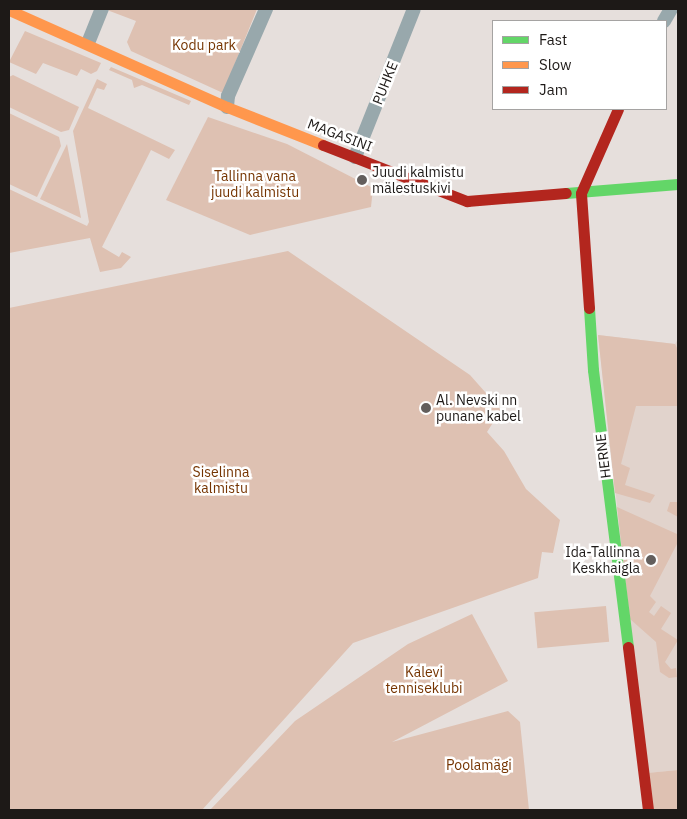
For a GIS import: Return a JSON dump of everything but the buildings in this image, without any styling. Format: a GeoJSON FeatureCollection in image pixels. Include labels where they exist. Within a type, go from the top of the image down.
{"type":"FeatureCollection","features":[{"type":"Feature","properties":{"kind":"street"},"geometry":{"type":"LineString","coordinates":[[88,43],[102,9]]}},
{"type":"Feature","properties":{"kind":"street"},"geometry":{"type":"LineString","coordinates":[[227,107],[228,96],[266,9]]}},
{"type":"Feature","properties":{"kind":"street","name":"PUHKE"},"geometry":{"type":"LineString","coordinates":[[355,157],[414,9]]}},
{"type":"Feature","properties":{"kind":"street"},"geometry":{"type":"LineString","coordinates":[[665,20],[671,9]]}},
{"type":"Feature","properties":{"kind":"street","name":"MAGASINI"},"geometry":{"type":"LineString","coordinates":[[9,10],[88,43],[227,107],[467,201],[678,184]]}},
{"type":"Feature","properties":{"kind":"street","name":"HERNE"},"geometry":{"type":"LineString","coordinates":[[618,110],[581,192],[593,370],[648,810]]}},
{"type":"Feature","properties":{"kind":"shaded area","name":"Ida-Tallinna Keskhaigla"},"geometry":{"type":"Polygon","coordinates":[[[598,335],[675,344],[678,339],[678,770],[647,773],[598,335]]]}},
{"type":"Feature","properties":{"kind":"green space","name":"Kodu park"},"geometry":{"type":"Polygon","coordinates":[[[257,9],[223,93],[131,51],[127,42],[136,21],[107,10],[257,9]]]}},
{"type":"Feature","properties":{"kind":"green space"},"geometry":{"type":"Polygon","coordinates":[[[25,31],[101,63],[97,71],[91,74],[81,69],[77,76],[43,63],[36,74],[9,62],[25,31]]]}},
{"type":"Feature","properties":{"kind":"green space"},"geometry":{"type":"Polygon","coordinates":[[[111,67],[191,101],[189,105],[142,85],[134,88],[132,80],[109,70],[111,67]]]}},
{"type":"Feature","properties":{"kind":"green space"},"geometry":{"type":"Polygon","coordinates":[[[13,75],[79,107],[69,130],[61,132],[9,107],[9,77],[13,75]]]}},
{"type":"Feature","properties":{"kind":"green space"},"geometry":{"type":"Polygon","coordinates":[[[97,79],[107,84],[104,90],[97,88],[88,108],[175,150],[169,159],[151,150],[102,247],[119,257],[122,252],[131,257],[121,268],[100,272],[90,238],[9,253],[9,189],[87,226],[89,222],[73,131],[97,79]]]}},
{"type":"Feature","properties":{"kind":"green space"},"geometry":{"type":"Polygon","coordinates":[[[9,113],[59,137],[61,146],[37,197],[9,184],[9,113]]]}},
{"type":"Feature","properties":{"kind":"green space","name":"Tallinna vana juudi kalmistu"},"geometry":{"type":"Polygon","coordinates":[[[208,117],[287,144],[373,188],[371,207],[250,235],[166,200],[208,117]]]}},
{"type":"Feature","properties":{"kind":"green space"},"geometry":{"type":"Polygon","coordinates":[[[67,144],[81,218],[40,199],[67,144]]]}},
{"type":"Feature","properties":{"kind":"green space","name":"Siselinna kalmistu"},"geometry":{"type":"Polygon","coordinates":[[[288,251],[470,375],[501,410],[487,432],[504,451],[526,489],[560,520],[553,553],[542,552],[538,578],[353,643],[202,810],[9,810],[9,308],[288,251]]]}},
{"type":"Feature","properties":{"kind":"green space"},"geometry":{"type":"Polygon","coordinates":[[[598,335],[675,344],[677,348],[678,406],[636,406],[621,464],[630,468],[625,485],[655,495],[650,503],[615,493],[598,335]]]}},
{"type":"Feature","properties":{"kind":"green space"},"geometry":{"type":"Polygon","coordinates":[[[670,502],[678,502],[678,517],[667,511],[670,502]]]}},
{"type":"Feature","properties":{"kind":"green space"},"geometry":{"type":"Polygon","coordinates":[[[617,507],[677,534],[677,544],[650,596],[656,602],[649,612],[654,616],[661,606],[671,613],[661,629],[678,640],[665,662],[671,669],[676,668],[677,677],[669,678],[660,672],[656,642],[630,619],[617,507]]]}},
{"type":"Feature","properties":{"kind":"green space"},"geometry":{"type":"Polygon","coordinates":[[[606,606],[609,642],[537,648],[534,612],[606,606]]]}},
{"type":"Feature","properties":{"kind":"green space"},"geometry":{"type":"Polygon","coordinates":[[[472,614],[508,681],[392,742],[508,711],[520,722],[529,810],[210,810],[295,721],[408,644],[472,614]]]}},
{"type":"Feature","properties":{"kind":"green space"},"geometry":{"type":"Polygon","coordinates":[[[678,770],[678,810],[652,810],[647,773],[678,770]]]}},
{"type":"Feature","properties":{"kind":"traffic: fast"},"geometry":{"type":"LineString","coordinates":[[566,193],[678,184]]}},
{"type":"Feature","properties":{"kind":"traffic: fast"},"geometry":{"type":"LineString","coordinates":[[589,308],[593,370],[628,647]]}},
{"type":"Feature","properties":{"kind":"traffic: slow"},"geometry":{"type":"LineString","coordinates":[[9,10],[227,107],[323,145]]}},
{"type":"Feature","properties":{"kind":"traffic: jam"},"geometry":{"type":"LineString","coordinates":[[589,308],[581,193],[618,110]]}},
{"type":"Feature","properties":{"kind":"traffic: jam"},"geometry":{"type":"LineString","coordinates":[[323,145],[467,201],[566,193]]}},
{"type":"Feature","properties":{"kind":"traffic: jam"},"geometry":{"type":"LineString","coordinates":[[628,647],[648,810]]}},
{"type":"Feature","properties":{"kind":"place","name":"Juudi kalmistu mälestuskivi"},"geometry":{"type":"Point","coordinates":[362,180]}},
{"type":"Feature","properties":{"kind":"place","name":"Al. Nevski nn punane kabel"},"geometry":{"type":"Point","coordinates":[426,408]}},
{"type":"Feature","properties":{"kind":"place","name":"Ida-Tallinna Keskhaigla"},"geometry":{"type":"Point","coordinates":[651,560]}},
{"type":"Feature","properties":{"kind":"park label","name":"Kalevi tenniseklubi"},"geometry":{"type":"Point","coordinates":[424,680]}},
{"type":"Feature","properties":{"kind":"park label","name":"Poolamägi"},"geometry":{"type":"Point","coordinates":[479,765]}}]}
